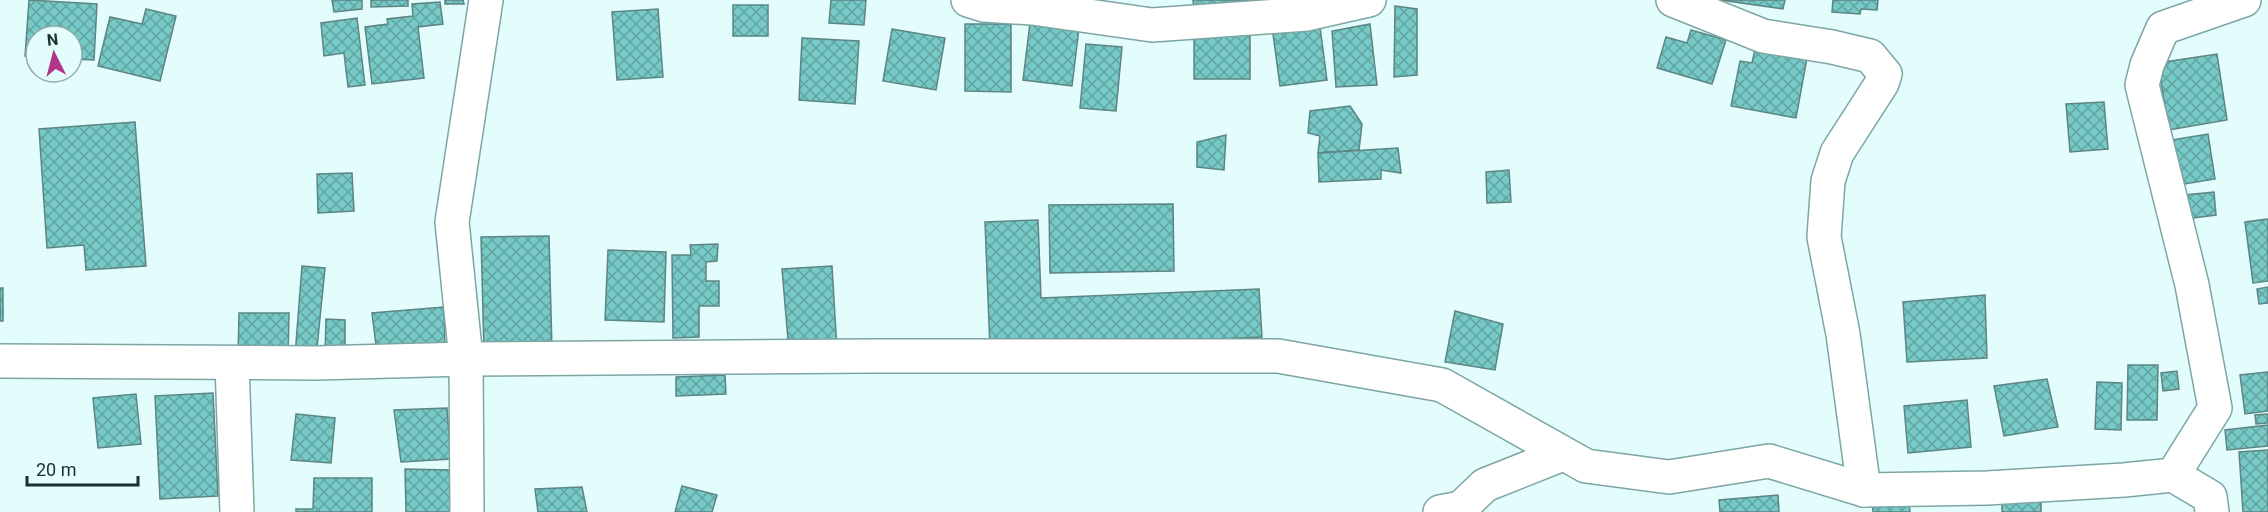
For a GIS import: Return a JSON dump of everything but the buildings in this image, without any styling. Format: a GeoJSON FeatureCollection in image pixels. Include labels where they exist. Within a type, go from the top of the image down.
{"type":"FeatureCollection","features":[{"type":"Feature","properties":{"kind":"street"},"geometry":{"type":"LineString","coordinates":[[467,512],[466,359],[452,222],[486,0]]}},
{"type":"Feature","properties":{"kind":"street"},"geometry":{"type":"LineString","coordinates":[[968,0],[984,5],[1032,8],[1152,25],[1307,14],[1369,0]]}},
{"type":"Feature","properties":{"kind":"street"},"geometry":{"type":"LineString","coordinates":[[1673,0],[1763,36],[1832,47],[1870,56],[1886,74],[1837,153],[1828,181],[1824,237],[1844,334],[1864,490]]}},
{"type":"Feature","properties":{"kind":"street"},"geometry":{"type":"LineString","coordinates":[[2173,475],[2215,408],[2192,285],[2142,85],[2147,65],[2163,28],[2244,0]]}},
{"type":"Feature","properties":{"kind":"street"},"geometry":{"type":"LineString","coordinates":[[0,361],[316,363],[466,359],[870,356],[1278,356],[1442,385],[1586,466],[1669,477],[1768,461],[1864,490],[1987,488],[2173,475],[2210,497],[2212,512]]}},
{"type":"Feature","properties":{"kind":"street"},"geometry":{"type":"LineString","coordinates":[[232,363],[237,512]]}},
{"type":"Feature","properties":{"kind":"street"},"geometry":{"type":"LineString","coordinates":[[1440,512],[1461,508],[1485,485],[1563,454]]}}]}
